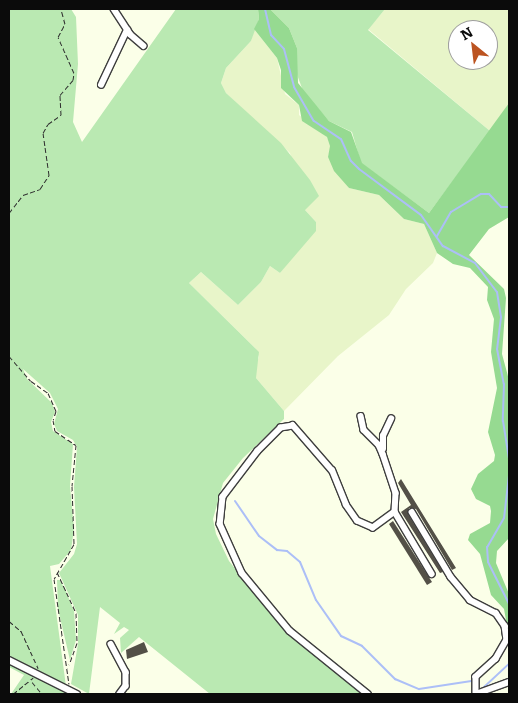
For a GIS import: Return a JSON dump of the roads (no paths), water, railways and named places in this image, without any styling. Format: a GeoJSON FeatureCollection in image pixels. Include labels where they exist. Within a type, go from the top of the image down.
{"type":"FeatureCollection","features":[{"type":"Feature","properties":{"kind":"street"},"geometry":{"type":"LineString","coordinates":[[114,9],[127,30],[144,46]]}},
{"type":"Feature","properties":{"kind":"street"},"geometry":{"type":"LineString","coordinates":[[101,85],[127,30]]}},
{"type":"Feature","properties":{"kind":"street"},"geometry":{"type":"LineString","coordinates":[[362,416],[364,430],[379,445],[383,454],[396,493],[395,512],[432,574]]}},
{"type":"Feature","properties":{"kind":"street"},"geometry":{"type":"LineString","coordinates":[[383,454],[383,436],[390,419]]}},
{"type":"Feature","properties":{"kind":"street"},"geometry":{"type":"LineString","coordinates":[[368,694],[290,630],[242,573],[220,524],[223,497],[258,451],[281,428],[293,426],[332,471],[346,505],[357,521],[373,528],[395,512]]}},
{"type":"Feature","properties":{"kind":"street"},"geometry":{"type":"LineString","coordinates":[[412,512],[451,577],[470,600],[496,613],[505,626],[507,640],[496,660],[476,678],[476,694],[509,682]]}},
{"type":"Feature","properties":{"kind":"street"},"geometry":{"type":"LineString","coordinates":[[111,644],[126,672],[126,686],[120,694]]}},
{"type":"Feature","properties":{"kind":"street"},"geometry":{"type":"LineString","coordinates":[[9,660],[77,694]]}},
{"type":"Feature","properties":{"kind":"waterway"},"geometry":{"type":"LineString","coordinates":[[265,9],[271,35],[284,49],[294,87],[314,121],[341,139],[351,161],[359,169],[421,215],[443,246],[475,263],[497,292],[501,317],[497,349],[504,384],[503,421],[509,458]]}},
{"type":"Feature","properties":{"kind":"waterway"},"geometry":{"type":"LineString","coordinates":[[437,236],[451,212],[481,194],[489,194],[501,207],[509,207]]}},
{"type":"Feature","properties":{"kind":"waterway"},"geometry":{"type":"LineString","coordinates":[[509,475],[504,518],[487,547],[488,562],[509,604]]}},
{"type":"Feature","properties":{"kind":"waterway"},"geometry":{"type":"LineString","coordinates":[[235,501],[259,536],[277,550],[287,551],[300,562],[316,600],[341,636],[362,646],[395,679],[419,689],[471,681]]}},
{"type":"Feature","properties":{"kind":"waterway"},"geometry":{"type":"LineString","coordinates":[[483,688],[509,664]]}}]}
